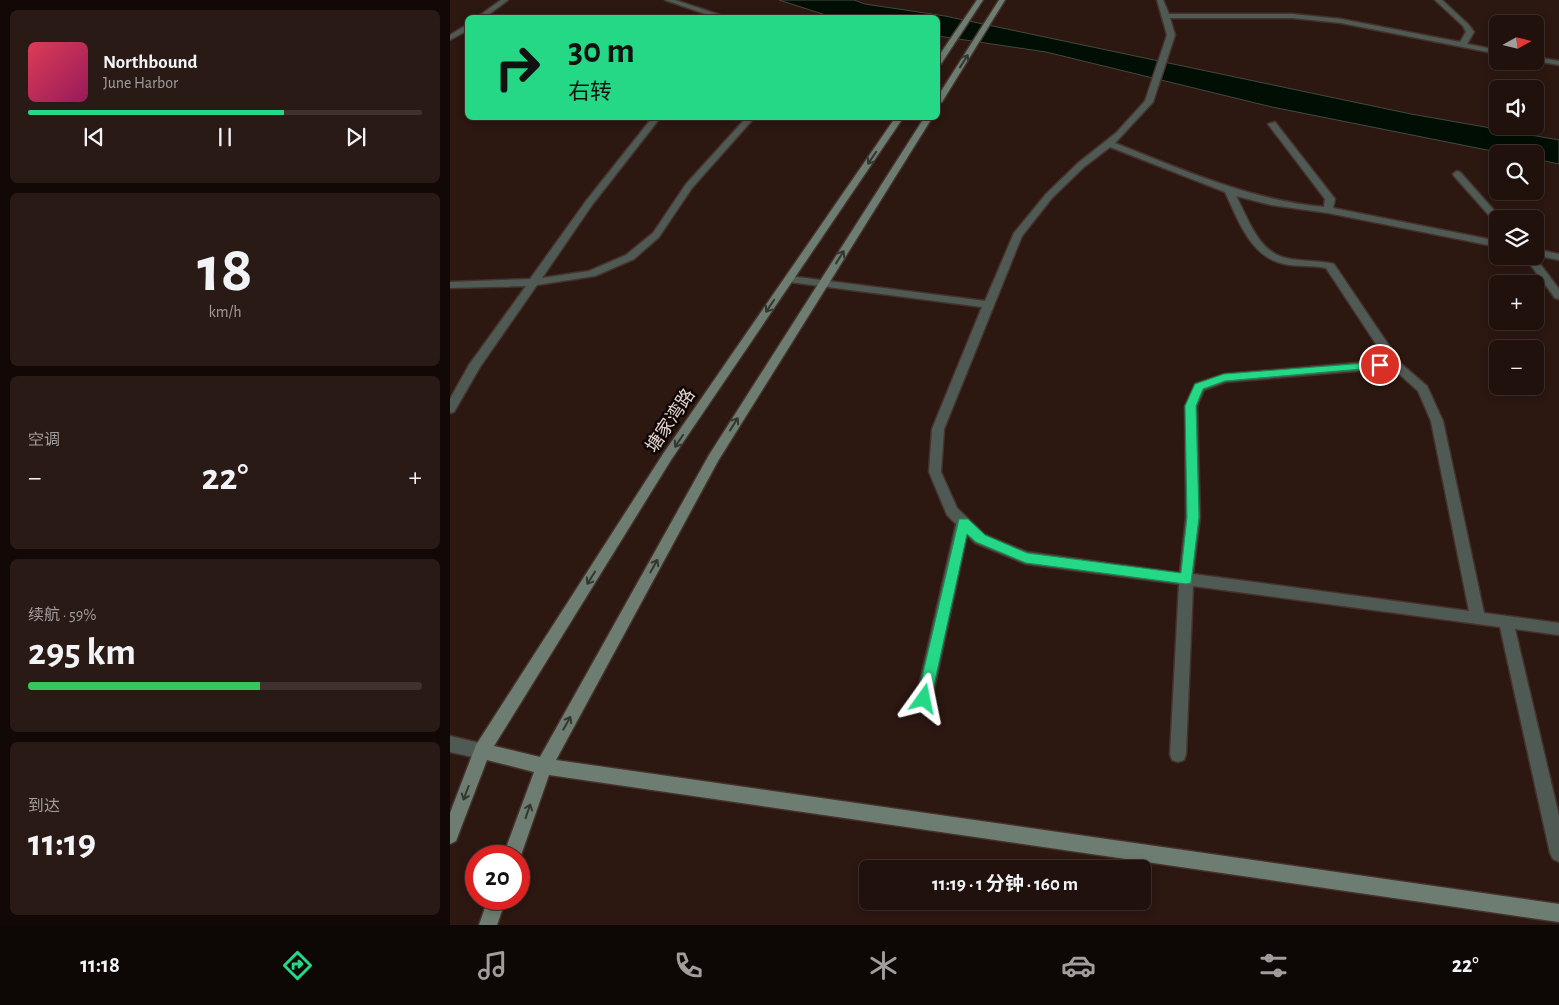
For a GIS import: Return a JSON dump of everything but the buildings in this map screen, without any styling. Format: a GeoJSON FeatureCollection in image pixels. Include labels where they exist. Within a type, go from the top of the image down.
{"type":"FeatureCollection","features":[{"type":"Feature","properties":{"kind":"main road"},"geometry":{"type":"LineString","coordinates":[[940,56],[980,0]]}},
{"type":"Feature","properties":{"kind":"main road"},"geometry":{"type":"LineString","coordinates":[[940,99],[1002,0]]}},
{"type":"Feature","properties":{"kind":"main road","name":"塘家湾路"},"geometry":{"type":"LineString","coordinates":[[450,835],[482,751],[667,457],[898,120]]}},
{"type":"Feature","properties":{"kind":"main road"},"geometry":{"type":"LineString","coordinates":[[516,845],[544,766],[713,458],[927,120]]}},
{"type":"Feature","properties":{"kind":"main road"},"geometry":{"type":"LineString","coordinates":[[482,751],[544,766],[1559,913]]}},
{"type":"Feature","properties":{"kind":"main road"},"geometry":{"type":"LineString","coordinates":[[488,925],[493,910]]}},
{"type":"Feature","properties":{"kind":"street"},"geometry":{"type":"LineString","coordinates":[[483,15],[505,0]]}},
{"type":"Feature","properties":{"kind":"street"},"geometry":{"type":"LineString","coordinates":[[668,0],[716,15]]}},
{"type":"Feature","properties":{"kind":"street"},"geometry":{"type":"LineString","coordinates":[[1160,0],[1171,35],[1148,102],[1108,143],[1049,196],[1017,234],[938,429],[935,472],[952,511],[980,538],[1026,558],[1559,629]]}},
{"type":"Feature","properties":{"kind":"street"},"geometry":{"type":"LineString","coordinates":[[1438,0],[1470,32],[1462,45]]}},
{"type":"Feature","properties":{"kind":"street"},"geometry":{"type":"LineString","coordinates":[[1166,16],[1292,16],[1341,21],[1489,50]]}},
{"type":"Feature","properties":{"kind":"street"},"geometry":{"type":"LineString","coordinates":[[450,38],[465,28]]}},
{"type":"Feature","properties":{"kind":"street"},"geometry":{"type":"LineString","coordinates":[[1544,60],[1559,63]]}},
{"type":"Feature","properties":{"kind":"street"},"geometry":{"type":"LineString","coordinates":[[450,409],[475,365],[589,203],[654,120]]}},
{"type":"Feature","properties":{"kind":"street"},"geometry":{"type":"LineString","coordinates":[[450,285],[535,282],[591,274],[630,257],[656,235],[689,186],[748,120]]}},
{"type":"Feature","properties":{"kind":"street"},"geometry":{"type":"LineString","coordinates":[[1272,124],[1330,199],[1328,210]]}},
{"type":"Feature","properties":{"kind":"street"},"geometry":{"type":"LineString","coordinates":[[1108,143],[1230,191],[1300,209],[1328,210],[1489,242]]}},
{"type":"Feature","properties":{"kind":"street"},"geometry":{"type":"LineString","coordinates":[[1457,174],[1489,210]]}},
{"type":"Feature","properties":{"kind":"street"},"geometry":{"type":"LineString","coordinates":[[1230,191],[1260,248],[1274,259],[1286,262],[1316,262],[1330,266],[1386,350],[1387,357],[1422,389],[1437,421],[1478,618]]}},
{"type":"Feature","properties":{"kind":"street"},"geometry":{"type":"LineString","coordinates":[[1544,254],[1559,257]]}},
{"type":"Feature","properties":{"kind":"street"},"geometry":{"type":"LineString","coordinates":[[1536,265],[1559,296]]}},
{"type":"Feature","properties":{"kind":"street"},"geometry":{"type":"LineString","coordinates":[[789,279],[989,305]]}},
{"type":"Feature","properties":{"kind":"street"},"geometry":{"type":"LineString","coordinates":[[1178,754],[1186,579],[1193,517],[1191,406],[1199,387],[1224,378],[1380,365],[1387,357]]}},
{"type":"Feature","properties":{"kind":"street"},"geometry":{"type":"LineString","coordinates":[[924,699],[963,523]]}},
{"type":"Feature","properties":{"kind":"street"},"geometry":{"type":"LineString","coordinates":[[1506,622],[1559,853]]}},
{"type":"Feature","properties":{"kind":"street"},"geometry":{"type":"LineString","coordinates":[[450,744],[482,751]]}},
{"type":"Feature","properties":{"kind":"shaded area"},"geometry":{"type":"Polygon","coordinates":[[[779,0],[854,0],[865,4],[938,15],[826,15],[779,0]]]}},
{"type":"Feature","properties":{"kind":"shaded area"},"geometry":{"type":"Polygon","coordinates":[[[940,15],[1411,114],[1489,128],[1489,135],[1531,135],[1559,140],[1559,164],[1544,161],[1544,145],[1489,145],[1489,150],[1272,107],[1046,52],[940,36],[940,15]]]}},
{"type":"Feature","properties":{"kind":"route"},"geometry":{"type":"LineString","coordinates":[[924,699],[963,523],[980,538],[1026,558],[1186,579],[1193,517],[1191,406],[1199,387],[1224,378],[1380,365]]}}]}
